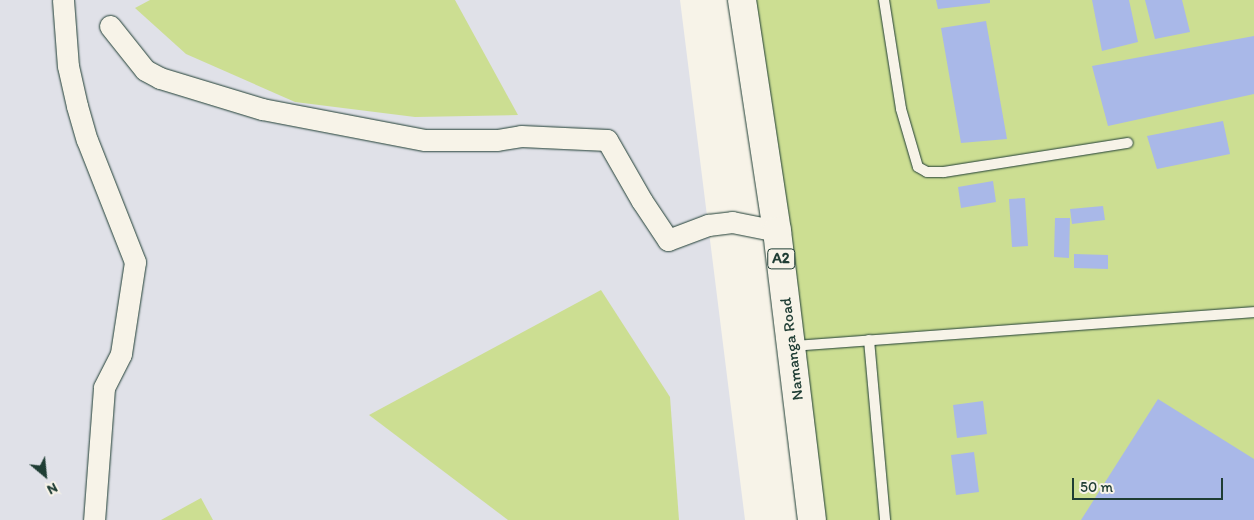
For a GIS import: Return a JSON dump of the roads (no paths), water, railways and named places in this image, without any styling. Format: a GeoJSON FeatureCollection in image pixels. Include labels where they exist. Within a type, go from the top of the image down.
{"type":"FeatureCollection","features":[{"type":"Feature","properties":{"kind":"highway","name":"Namanga Road"},"geometry":{"type":"LineString","coordinates":[[742,0],[777,231],[812,520]]}},
{"type":"Feature","properties":{"kind":"street"},"geometry":{"type":"LineString","coordinates":[[63,0],[68,66],[86,140],[135,262],[121,354],[104,388],[94,520]]}},
{"type":"Feature","properties":{"kind":"street"},"geometry":{"type":"LineString","coordinates":[[110,26],[145,70],[160,78],[262,109],[311,120],[347,123],[425,140],[497,140],[521,136],[607,140],[668,240],[708,225],[732,222],[777,231]]}},
{"type":"Feature","properties":{"kind":"lane"},"geometry":{"type":"LineString","coordinates":[[884,0],[909,144],[918,167],[927,172],[1128,142]]}},
{"type":"Feature","properties":{"kind":"lane"},"geometry":{"type":"LineString","coordinates":[[792,346],[1254,312]]}},
{"type":"Feature","properties":{"kind":"lane"},"geometry":{"type":"LineString","coordinates":[[869,340],[885,520]]}}]}
